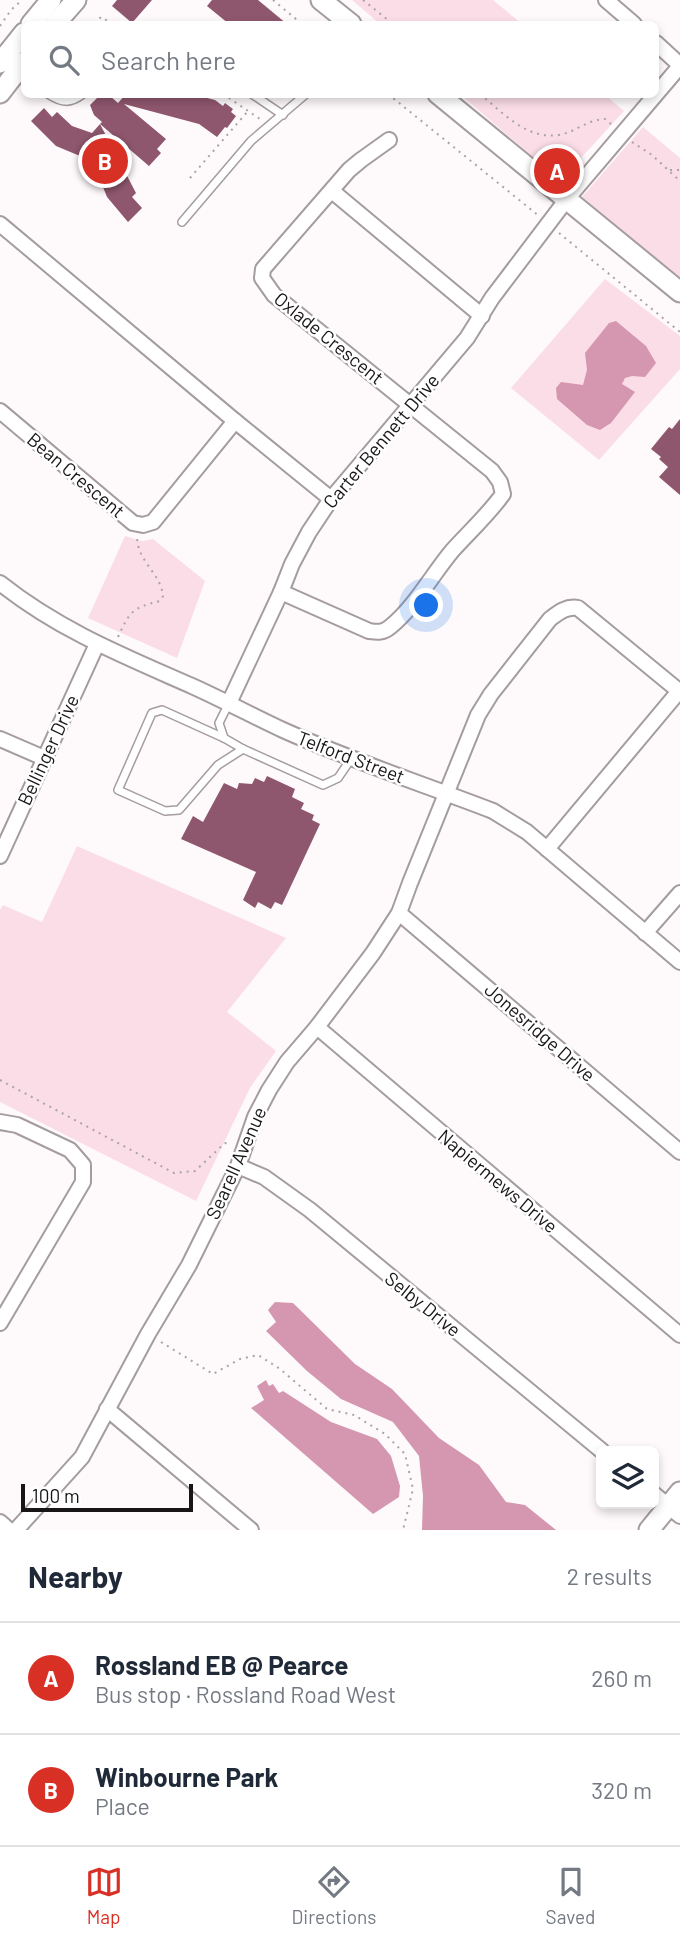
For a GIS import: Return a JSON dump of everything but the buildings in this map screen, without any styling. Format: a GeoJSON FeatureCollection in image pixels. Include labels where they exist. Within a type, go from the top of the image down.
{"type":"FeatureCollection","features":[{"type":"Feature","properties":{"kind":"main road"},"geometry":{"type":"LineString","coordinates":[[34,21],[51,0]]}},
{"type":"Feature","properties":{"kind":"main road"},"geometry":{"type":"LineString","coordinates":[[58,21],[76,0]]}},
{"type":"Feature","properties":{"kind":"main road"},"geometry":{"type":"LineString","coordinates":[[321,0],[347,21]]}},
{"type":"Feature","properties":{"kind":"main road"},"geometry":{"type":"LineString","coordinates":[[0,93],[17,68],[21,48]]}},
{"type":"Feature","properties":{"kind":"main road"},"geometry":{"type":"LineString","coordinates":[[443,98],[680,292]]}},
{"type":"Feature","properties":{"kind":"main road"},"geometry":{"type":"LineString","coordinates":[[649,1530],[671,1502]]}},
{"type":"Feature","properties":{"kind":"street"},"geometry":{"type":"LineString","coordinates":[[606,0],[630,21]]}},
{"type":"Feature","properties":{"kind":"street"},"geometry":{"type":"LineString","coordinates":[[659,46],[680,66]]}},
{"type":"Feature","properties":{"kind":"street","name":"Carter Bennett Drive"},"geometry":{"type":"LineString","coordinates":[[659,91],[680,66]]}},
{"type":"Feature","properties":{"kind":"street","name":"Carter Bennett Drive"},"geometry":{"type":"LineString","coordinates":[[229,703],[298,553],[331,499],[467,338],[492,298],[567,199],[654,98]]}},
{"type":"Feature","properties":{"kind":"street"},"geometry":{"type":"LineString","coordinates":[[389,141],[361,160],[332,191],[482,316]]}},
{"type":"Feature","properties":{"kind":"street","name":"Oxlade Crescent"},"geometry":{"type":"LineString","coordinates":[[332,191],[263,269],[262,278],[274,295],[410,404]]}},
{"type":"Feature","properties":{"kind":"street"},"geometry":{"type":"LineString","coordinates":[[0,224],[331,499]]}},
{"type":"Feature","properties":{"kind":"street"},"geometry":{"type":"LineString","coordinates":[[281,592],[369,631],[381,632],[388,629],[403,614],[453,551],[499,500],[503,494],[500,482],[492,471],[410,404]]}},
{"type":"Feature","properties":{"kind":"street","name":"Bean Crescent"},"geometry":{"type":"LineString","coordinates":[[0,411],[133,523],[143,525],[152,522],[235,421]]}},
{"type":"Feature","properties":{"kind":"street","name":"Telford Street"},"geometry":{"type":"LineString","coordinates":[[0,583],[45,616],[283,730],[493,811],[527,832],[680,962]]}},
{"type":"Feature","properties":{"kind":"street","name":"Searell Avenue"},"geometry":{"type":"LineString","coordinates":[[16,1530],[82,1457],[148,1334],[189,1265],[238,1166],[255,1117],[269,1090],[287,1062],[317,1027],[400,913],[478,715],[491,694],[550,619],[561,611],[578,608],[680,690]]}},
{"type":"Feature","properties":{"kind":"street","name":"Bellinger Drive"},"geometry":{"type":"LineString","coordinates":[[0,856],[97,643]]}},
{"type":"Feature","properties":{"kind":"street"},"geometry":{"type":"LineString","coordinates":[[547,849],[680,690]]}},
{"type":"Feature","properties":{"kind":"street"},"geometry":{"type":"LineString","coordinates":[[0,739],[44,758]]}},
{"type":"Feature","properties":{"kind":"street"},"geometry":{"type":"LineString","coordinates":[[645,933],[680,893]]}},
{"type":"Feature","properties":{"kind":"street","name":"Jonesridge Drive"},"geometry":{"type":"LineString","coordinates":[[400,913],[680,1152]]}},
{"type":"Feature","properties":{"kind":"street","name":"Napiermews Drive"},"geometry":{"type":"LineString","coordinates":[[317,1027],[680,1335]]}},
{"type":"Feature","properties":{"kind":"street"},"geometry":{"type":"LineString","coordinates":[[0,1122],[17,1125],[69,1150],[83,1165],[83,1182],[0,1323]]}},
{"type":"Feature","properties":{"kind":"street","name":"Selby Drive"},"geometry":{"type":"LineString","coordinates":[[238,1166],[264,1177],[301,1204],[596,1446]]}},
{"type":"Feature","properties":{"kind":"street"},"geometry":{"type":"LineString","coordinates":[[107,1409],[251,1530]]}},
{"type":"Feature","properties":{"kind":"street"},"geometry":{"type":"LineString","coordinates":[[0,1522],[9,1530]]}},
{"type":"Feature","properties":{"kind":"lane"},"geometry":{"type":"LineString","coordinates":[[54,98],[61,102],[71,102],[77,98]]}},
{"type":"Feature","properties":{"kind":"lane"},"geometry":{"type":"LineString","coordinates":[[258,98],[284,115]]}},
{"type":"Feature","properties":{"kind":"lane"},"geometry":{"type":"LineString","coordinates":[[182,222],[251,141],[302,98]]}},
{"type":"Feature","properties":{"kind":"lane"},"geometry":{"type":"LineString","coordinates":[[224,738],[219,723],[229,703]]}},
{"type":"Feature","properties":{"kind":"lane"},"geometry":{"type":"LineString","coordinates":[[243,749],[218,765],[179,810],[164,811],[118,790],[152,713],[162,710],[323,785],[338,778],[351,758]]}},
{"type":"Feature","properties":{"kind":"path"},"geometry":{"type":"LineString","coordinates":[[0,26],[22,0]]}},
{"type":"Feature","properties":{"kind":"path"},"geometry":{"type":"LineString","coordinates":[[273,0],[298,21]]}},
{"type":"Feature","properties":{"kind":"path"},"geometry":{"type":"LineString","coordinates":[[363,0],[389,21]]}},
{"type":"Feature","properties":{"kind":"path"},"geometry":{"type":"LineString","coordinates":[[229,98],[270,126]]}},
{"type":"Feature","properties":{"kind":"path"},"geometry":{"type":"LineString","coordinates":[[393,98],[538,216]]}},
{"type":"Feature","properties":{"kind":"path"},"geometry":{"type":"LineString","coordinates":[[485,98],[535,135],[561,135],[594,120],[606,120],[680,181]]}},
{"type":"Feature","properties":{"kind":"path"},"geometry":{"type":"LineString","coordinates":[[190,178],[248,111]]}},
{"type":"Feature","properties":{"kind":"path"},"geometry":{"type":"LineString","coordinates":[[669,170],[680,170]]}},
{"type":"Feature","properties":{"kind":"path"},"geometry":{"type":"LineString","coordinates":[[562,235],[680,332]]}},
{"type":"Feature","properties":{"kind":"path"},"geometry":{"type":"LineString","coordinates":[[118,637],[132,611],[160,601],[163,596],[162,589],[137,547],[138,524]]}},
{"type":"Feature","properties":{"kind":"path"},"geometry":{"type":"LineString","coordinates":[[0,1080],[174,1173],[195,1171],[225,1143],[230,1145]]}},
{"type":"Feature","properties":{"kind":"path"},"geometry":{"type":"LineString","coordinates":[[148,1334],[213,1374],[240,1359],[258,1355],[327,1409],[354,1415],[385,1434],[405,1454],[413,1489],[403,1530]]}},
{"type":"Feature","properties":{"kind":"shaded area"},"geometry":{"type":"Polygon","coordinates":[[[352,0],[493,0],[518,21],[376,21],[352,0]]]}},
{"type":"Feature","properties":{"kind":"shaded area"},"geometry":{"type":"Polygon","coordinates":[[[464,98],[609,98],[624,111],[560,181],[464,98]]]}},
{"type":"Feature","properties":{"kind":"shaded area"},"geometry":{"type":"Polygon","coordinates":[[[643,127],[680,158],[680,279],[582,197],[643,127]]]}},
{"type":"Feature","properties":{"kind":"shaded area"},"geometry":{"type":"Polygon","coordinates":[[[605,279],[680,336],[680,369],[599,460],[511,388],[605,279]]]}},
{"type":"Feature","properties":{"kind":"shaded area"},"geometry":{"type":"Polygon","coordinates":[[[616,321],[646,346],[656,363],[645,377],[625,378],[622,384],[635,392],[611,423],[600,430],[587,425],[557,399],[556,388],[561,382],[583,385],[587,370],[585,353],[609,323],[616,321]]]}},
{"type":"Feature","properties":{"kind":"shaded area"},"geometry":{"type":"Polygon","coordinates":[[[125,536],[142,541],[153,539],[205,581],[177,658],[88,618],[125,536]]]}},
{"type":"Feature","properties":{"kind":"shaded area"},"geometry":{"type":"Polygon","coordinates":[[[77,846],[286,938],[227,1012],[276,1051],[250,1088],[196,1201],[0,1102],[0,910],[3,905],[42,922],[77,846]]]}},
{"type":"Feature","properties":{"kind":"shaded area"},"geometry":{"type":"Polygon","coordinates":[[[275,1302],[293,1303],[355,1364],[392,1389],[439,1438],[479,1465],[506,1502],[525,1505],[556,1530],[422,1530],[423,1496],[419,1456],[393,1422],[341,1399],[266,1331],[276,1322],[268,1310],[275,1302]]]}},
{"type":"Feature","properties":{"kind":"shaded area"},"geometry":{"type":"Polygon","coordinates":[[[266,1380],[269,1386],[273,1384],[279,1393],[283,1391],[331,1422],[377,1439],[391,1456],[400,1486],[399,1497],[373,1514],[251,1408],[264,1400],[257,1386],[266,1380]]]}},
{"type":"Feature","properties":{"kind":"place","name":"Winbourne Park"},"geometry":{"type":"Point","coordinates":[105,161]}},
{"type":"Feature","properties":{"kind":"place","name":"Rossland EB @ Pearce"},"geometry":{"type":"Point","coordinates":[557,171]}}]}
